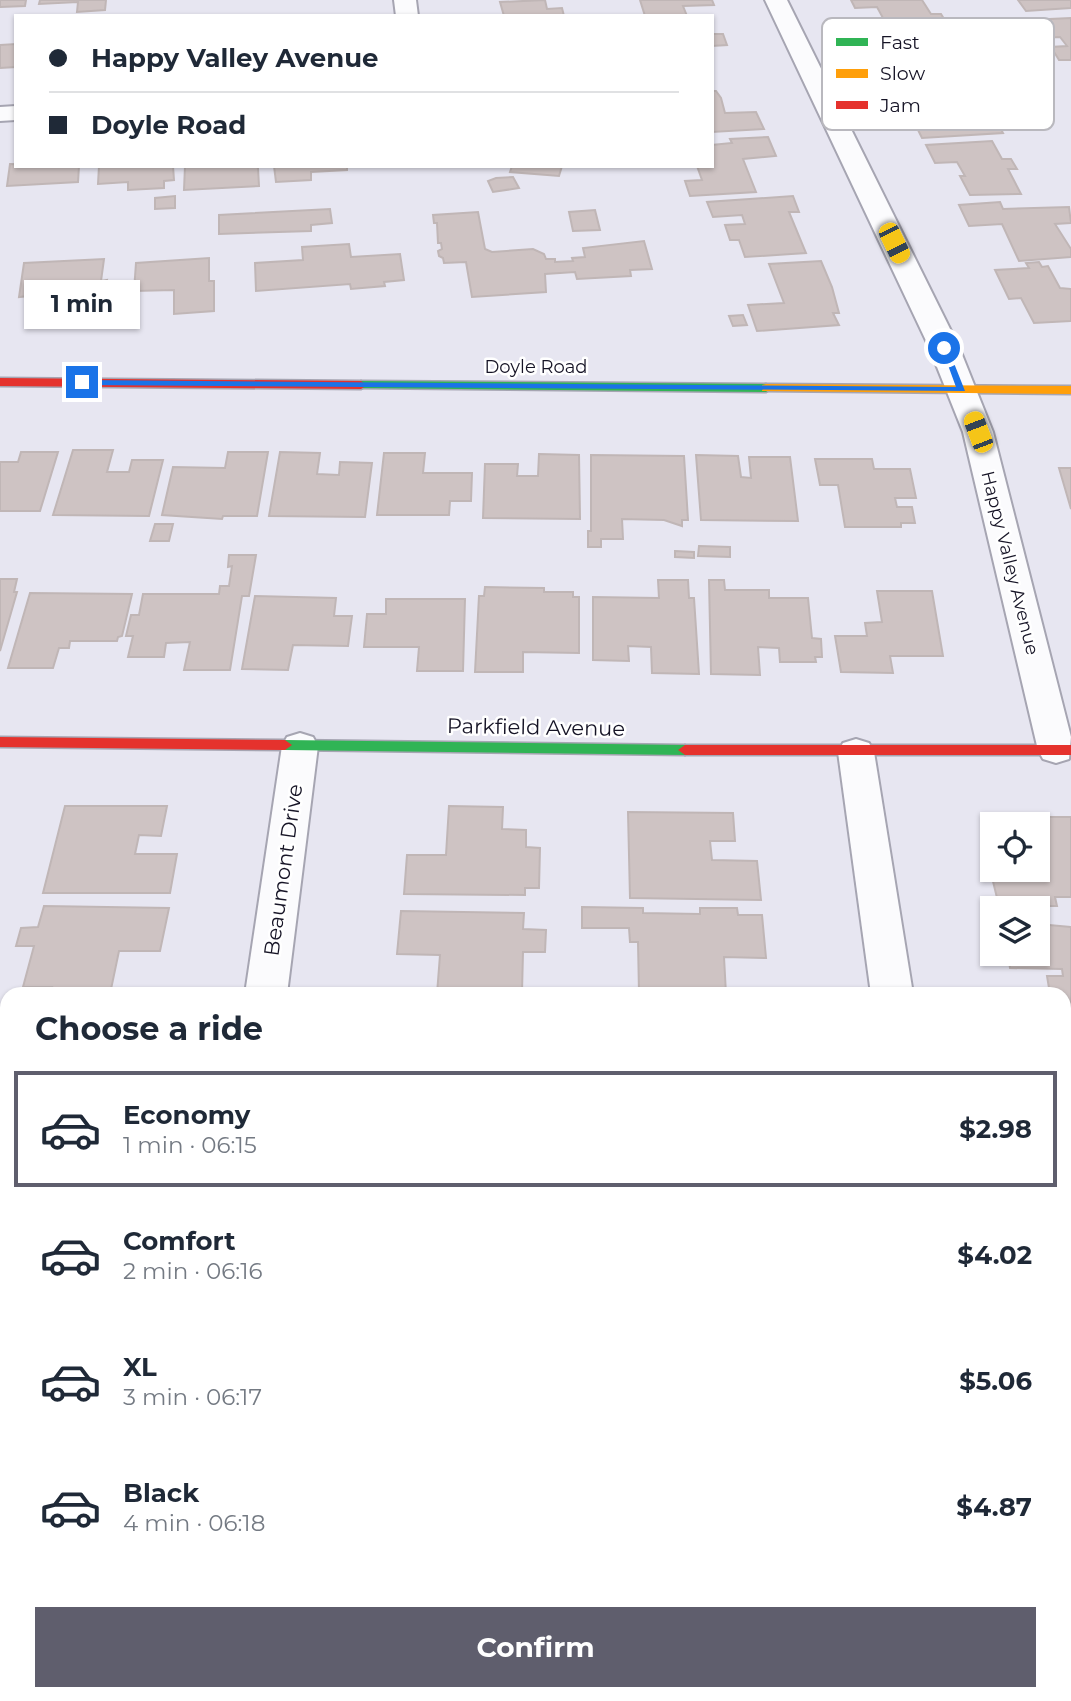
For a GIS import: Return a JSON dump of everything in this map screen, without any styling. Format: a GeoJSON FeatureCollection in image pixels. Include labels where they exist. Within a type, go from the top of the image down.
{"type":"FeatureCollection","features":[{"type":"Feature","properties":{"kind":"main road","name":"Doyle Road"},"geometry":{"type":"LineString","coordinates":[[0,382],[1071,390]]}},
{"type":"Feature","properties":{"kind":"main road","name":"Parkfield Avenue"},"geometry":{"type":"LineString","coordinates":[[0,742],[856,752],[1063,750]]}},
{"type":"Feature","properties":{"kind":"street","name":"Happy Valley Avenue"},"geometry":{"type":"LineString","coordinates":[[776,0],[822,95]]}},
{"type":"Feature","properties":{"kind":"street","name":"Happy Valley Avenue"},"geometry":{"type":"LineString","coordinates":[[839,130],[944,348],[978,432],[1063,750]]}},
{"type":"Feature","properties":{"kind":"street","name":"Beaumont Drive"},"geometry":{"type":"LineString","coordinates":[[267,987],[300,746]]}},
{"type":"Feature","properties":{"kind":"street"},"geometry":{"type":"LineString","coordinates":[[856,752],[891,987]]}},
{"type":"Feature","properties":{"kind":"building"},"geometry":{"type":"Polygon","coordinates":[[[0,0],[26,0],[25,6],[0,7],[0,0]]]}},
{"type":"Feature","properties":{"kind":"building"},"geometry":{"type":"Polygon","coordinates":[[[40,0],[106,0],[105,10],[77,12],[78,2],[39,4],[40,0]]]}},
{"type":"Feature","properties":{"kind":"building"},"geometry":{"type":"Polygon","coordinates":[[[545,0],[547,9],[562,8],[564,14],[503,14],[500,2],[545,0]]]}},
{"type":"Feature","properties":{"kind":"building"},"geometry":{"type":"Polygon","coordinates":[[[640,0],[712,0],[714,5],[683,6],[686,14],[644,14],[640,0]]]}},
{"type":"Feature","properties":{"kind":"building"},"geometry":{"type":"Polygon","coordinates":[[[851,0],[922,0],[931,14],[941,14],[943,18],[883,18],[877,7],[855,8],[851,0]]]}},
{"type":"Feature","properties":{"kind":"building"},"geometry":{"type":"Polygon","coordinates":[[[1018,0],[1071,0],[1071,8],[1026,11],[1018,0]]]}},
{"type":"Feature","properties":{"kind":"building"},"geometry":{"type":"Polygon","coordinates":[[[1071,18],[1071,60],[1059,60],[1054,52],[1054,47],[1067,46],[1060,37],[1054,37],[1054,19],[1071,18]]]}},
{"type":"Feature","properties":{"kind":"building"},"geometry":{"type":"Polygon","coordinates":[[[714,34],[723,34],[727,45],[714,46],[714,34]]]}},
{"type":"Feature","properties":{"kind":"building"},"geometry":{"type":"Polygon","coordinates":[[[14,44],[14,67],[0,68],[0,45],[14,44]]]}},
{"type":"Feature","properties":{"kind":"building"},"geometry":{"type":"Polygon","coordinates":[[[714,91],[721,98],[725,113],[756,112],[764,129],[714,132],[714,91]]]}},
{"type":"Feature","properties":{"kind":"building"},"geometry":{"type":"Polygon","coordinates":[[[918,130],[1001,130],[1003,133],[922,138],[918,130]]]}},
{"type":"Feature","properties":{"kind":"building"},"geometry":{"type":"Polygon","coordinates":[[[768,137],[776,156],[743,159],[756,192],[690,196],[685,181],[702,180],[698,168],[714,168],[714,145],[732,143],[730,139],[768,137]]]}},
{"type":"Feature","properties":{"kind":"building"},"geometry":{"type":"Polygon","coordinates":[[[992,141],[1002,159],[1011,159],[1017,169],[1008,169],[1021,194],[970,195],[960,176],[965,176],[957,162],[935,163],[926,145],[992,141]]]}},
{"type":"Feature","properties":{"kind":"building"},"geometry":{"type":"Polygon","coordinates":[[[10,164],[14,164],[14,168],[79,168],[78,182],[7,186],[10,164]]]}},
{"type":"Feature","properties":{"kind":"building"},"geometry":{"type":"Polygon","coordinates":[[[99,168],[173,168],[174,180],[164,181],[164,188],[128,190],[128,182],[98,184],[99,168]]]}},
{"type":"Feature","properties":{"kind":"building"},"geometry":{"type":"Polygon","coordinates":[[[185,168],[258,168],[259,186],[184,190],[185,168]]]}},
{"type":"Feature","properties":{"kind":"building"},"geometry":{"type":"Polygon","coordinates":[[[274,168],[347,168],[311,172],[311,180],[276,182],[274,168]]]}},
{"type":"Feature","properties":{"kind":"building"},"geometry":{"type":"Polygon","coordinates":[[[511,168],[561,168],[559,176],[510,172],[511,168]]]}},
{"type":"Feature","properties":{"kind":"building"},"geometry":{"type":"Polygon","coordinates":[[[513,177],[519,188],[493,192],[488,181],[496,178],[513,177]]]}},
{"type":"Feature","properties":{"kind":"building"},"geometry":{"type":"Polygon","coordinates":[[[175,196],[175,208],[155,209],[155,198],[175,196]]]}},
{"type":"Feature","properties":{"kind":"building"},"geometry":{"type":"Polygon","coordinates":[[[793,196],[799,212],[789,212],[806,253],[745,257],[739,240],[730,240],[725,225],[745,224],[742,215],[713,217],[707,202],[793,196]]]}},
{"type":"Feature","properties":{"kind":"building"},"geometry":{"type":"Polygon","coordinates":[[[1000,202],[1003,209],[1069,207],[1071,223],[1055,224],[1071,249],[1071,257],[1019,261],[1002,224],[969,226],[959,205],[1000,202]]]}},
{"type":"Feature","properties":{"kind":"building"},"geometry":{"type":"Polygon","coordinates":[[[330,209],[332,223],[311,225],[311,231],[219,234],[219,215],[330,209]]]}},
{"type":"Feature","properties":{"kind":"building"},"geometry":{"type":"Polygon","coordinates":[[[595,210],[600,230],[573,231],[569,212],[595,210]]]}},
{"type":"Feature","properties":{"kind":"building"},"geometry":{"type":"Polygon","coordinates":[[[478,212],[485,249],[492,252],[533,249],[544,254],[546,259],[555,259],[555,262],[573,261],[572,258],[585,257],[583,248],[644,241],[652,269],[630,270],[631,276],[577,279],[575,272],[545,274],[546,292],[472,297],[466,262],[444,263],[439,256],[438,251],[442,249],[441,243],[438,243],[437,223],[434,223],[433,215],[478,212]]]}},
{"type":"Feature","properties":{"kind":"building"},"geometry":{"type":"Polygon","coordinates":[[[349,244],[351,257],[400,254],[404,280],[384,282],[385,286],[351,289],[350,284],[256,291],[255,263],[303,260],[302,247],[349,244]]]}},
{"type":"Feature","properties":{"kind":"building"},"geometry":{"type":"Polygon","coordinates":[[[209,258],[209,281],[214,281],[214,311],[174,314],[174,290],[134,291],[136,263],[209,258]]]}},
{"type":"Feature","properties":{"kind":"building"},"geometry":{"type":"Polygon","coordinates":[[[104,259],[101,281],[107,280],[104,307],[62,309],[63,294],[56,293],[19,297],[24,263],[104,259]]]}},
{"type":"Feature","properties":{"kind":"building"},"geometry":{"type":"Polygon","coordinates":[[[821,261],[832,287],[839,313],[833,313],[839,325],[757,331],[748,305],[784,303],[769,264],[821,261]]]}},
{"type":"Feature","properties":{"kind":"building"},"geometry":{"type":"Polygon","coordinates":[[[1039,262],[1042,267],[1048,266],[1060,288],[1071,289],[1071,321],[1034,323],[1021,298],[1009,299],[995,270],[1029,268],[1026,263],[1039,262]]]}},
{"type":"Feature","properties":{"kind":"building"},"geometry":{"type":"Polygon","coordinates":[[[743,315],[747,325],[733,326],[729,316],[743,315]]]}},
{"type":"Feature","properties":{"kind":"building"},"geometry":{"type":"Polygon","coordinates":[[[73,450],[113,450],[107,472],[129,472],[132,460],[163,460],[149,516],[53,515],[73,450]]]}},
{"type":"Feature","properties":{"kind":"building"},"geometry":{"type":"Polygon","coordinates":[[[21,452],[58,452],[40,511],[0,511],[0,462],[18,462],[21,452]]]}},
{"type":"Feature","properties":{"kind":"building"},"geometry":{"type":"Polygon","coordinates":[[[228,452],[268,452],[257,516],[223,516],[222,519],[162,515],[173,467],[225,468],[228,452]]]}},
{"type":"Feature","properties":{"kind":"building"},"geometry":{"type":"Polygon","coordinates":[[[280,452],[320,453],[317,474],[339,475],[340,462],[372,463],[365,517],[269,516],[280,452]]]}},
{"type":"Feature","properties":{"kind":"building"},"geometry":{"type":"Polygon","coordinates":[[[384,453],[425,453],[423,473],[472,473],[471,501],[450,501],[449,515],[377,515],[384,453]]]}},
{"type":"Feature","properties":{"kind":"building"},"geometry":{"type":"Polygon","coordinates":[[[539,454],[579,455],[580,519],[483,518],[485,464],[518,464],[517,476],[538,476],[539,454]]]}},
{"type":"Feature","properties":{"kind":"building"},"geometry":{"type":"Polygon","coordinates":[[[591,455],[684,456],[688,520],[682,520],[682,526],[664,520],[622,519],[623,539],[601,539],[601,547],[588,547],[588,531],[591,531],[591,455]]]}},
{"type":"Feature","properties":{"kind":"building"},"geometry":{"type":"Polygon","coordinates":[[[696,455],[738,456],[741,477],[751,478],[749,457],[790,457],[798,521],[701,520],[696,455]]]}},
{"type":"Feature","properties":{"kind":"building"},"geometry":{"type":"Polygon","coordinates":[[[815,459],[872,459],[874,469],[910,469],[916,498],[895,498],[897,507],[912,507],[915,523],[901,523],[901,527],[845,527],[838,485],[820,485],[815,459]]]}},
{"type":"Feature","properties":{"kind":"building"},"geometry":{"type":"Polygon","coordinates":[[[1059,468],[1071,468],[1071,509],[1059,468]]]}},
{"type":"Feature","properties":{"kind":"building"},"geometry":{"type":"Polygon","coordinates":[[[155,524],[173,524],[169,541],[150,541],[155,524]]]}},
{"type":"Feature","properties":{"kind":"building"},"geometry":{"type":"Polygon","coordinates":[[[699,546],[730,547],[730,557],[698,556],[699,546]]]}},
{"type":"Feature","properties":{"kind":"building"},"geometry":{"type":"Polygon","coordinates":[[[675,551],[694,552],[694,558],[675,557],[675,551]]]}},
{"type":"Feature","properties":{"kind":"building"},"geometry":{"type":"Polygon","coordinates":[[[229,555],[256,555],[249,596],[242,596],[230,670],[184,670],[190,642],[166,643],[164,657],[128,657],[133,636],[126,636],[131,615],[139,615],[143,594],[219,594],[220,586],[229,586],[232,566],[228,567],[229,555]]]}},
{"type":"Feature","properties":{"kind":"building"},"geometry":{"type":"Polygon","coordinates":[[[0,579],[17,579],[14,592],[17,592],[0,651],[0,579]]]}},
{"type":"Feature","properties":{"kind":"building"},"geometry":{"type":"Polygon","coordinates":[[[658,580],[688,580],[689,598],[694,598],[699,674],[652,673],[651,647],[628,646],[629,661],[593,660],[593,597],[659,598],[658,580]]]}},
{"type":"Feature","properties":{"kind":"building"},"geometry":{"type":"Polygon","coordinates":[[[709,580],[724,580],[725,590],[769,590],[769,598],[808,598],[812,638],[821,639],[822,657],[815,657],[816,662],[780,662],[779,648],[758,647],[760,675],[711,674],[709,580]]]}},
{"type":"Feature","properties":{"kind":"building"},"geometry":{"type":"Polygon","coordinates":[[[485,587],[544,588],[544,592],[573,592],[573,597],[579,597],[579,653],[523,652],[523,672],[475,672],[479,596],[484,596],[485,587]]]}},
{"type":"Feature","properties":{"kind":"building"},"geometry":{"type":"Polygon","coordinates":[[[877,591],[932,591],[943,656],[890,656],[893,673],[841,672],[835,636],[867,636],[865,623],[882,622],[877,591]]]}},
{"type":"Feature","properties":{"kind":"building"},"geometry":{"type":"Polygon","coordinates":[[[30,593],[132,594],[122,636],[118,637],[117,641],[70,641],[69,648],[59,648],[53,668],[8,668],[30,593]]]}},
{"type":"Feature","properties":{"kind":"building"},"geometry":{"type":"Polygon","coordinates":[[[255,596],[336,598],[334,616],[352,616],[348,646],[293,645],[288,670],[242,669],[255,596]]]}},
{"type":"Feature","properties":{"kind":"building"},"geometry":{"type":"Polygon","coordinates":[[[386,599],[465,599],[463,671],[417,671],[419,647],[364,647],[367,614],[386,614],[386,599]]]}},
{"type":"Feature","properties":{"kind":"building"},"geometry":{"type":"Polygon","coordinates":[[[65,806],[167,806],[161,836],[139,835],[135,854],[177,854],[170,893],[43,893],[65,806]]]}},
{"type":"Feature","properties":{"kind":"building"},"geometry":{"type":"Polygon","coordinates":[[[449,806],[503,807],[502,829],[526,830],[526,847],[540,848],[539,888],[525,888],[525,895],[404,894],[407,855],[446,855],[449,806]]]}},
{"type":"Feature","properties":{"kind":"building"},"geometry":{"type":"Polygon","coordinates":[[[628,812],[733,813],[735,841],[710,841],[712,860],[757,861],[761,900],[630,898],[628,812]]]}},
{"type":"Feature","properties":{"kind":"building"},"geometry":{"type":"Polygon","coordinates":[[[1050,817],[1071,817],[1071,897],[1055,897],[1057,906],[1050,906],[1050,896],[997,896],[993,882],[1050,882],[1050,817]]]}},
{"type":"Feature","properties":{"kind":"building"},"geometry":{"type":"Polygon","coordinates":[[[44,906],[169,908],[160,951],[119,951],[111,987],[23,987],[34,946],[16,946],[21,928],[38,927],[44,906]]]}},
{"type":"Feature","properties":{"kind":"building"},"geometry":{"type":"Polygon","coordinates":[[[582,907],[643,908],[643,913],[700,914],[700,908],[737,908],[738,915],[762,915],[766,958],[724,957],[726,987],[639,987],[638,942],[630,942],[629,928],[582,928],[582,907]]]}},
{"type":"Feature","properties":{"kind":"building"},"geometry":{"type":"Polygon","coordinates":[[[401,911],[524,913],[523,929],[546,930],[545,952],[523,952],[522,987],[438,987],[440,955],[397,954],[401,911]]]}},
{"type":"Feature","properties":{"kind":"building"},"geometry":{"type":"Polygon","coordinates":[[[1050,925],[1071,927],[1071,987],[1049,987],[1047,976],[1063,976],[1062,969],[1010,968],[1050,966],[1050,925]]]}},
{"type":"Feature","properties":{"kind":"traffic: fast"},"geometry":{"type":"LineString","coordinates":[[361,385],[766,388]]}},
{"type":"Feature","properties":{"kind":"traffic: fast"},"geometry":{"type":"LineString","coordinates":[[285,745],[685,750]]}},
{"type":"Feature","properties":{"kind":"traffic: slow"},"geometry":{"type":"LineString","coordinates":[[766,388],[1071,390]]}},
{"type":"Feature","properties":{"kind":"traffic: jam"},"geometry":{"type":"LineString","coordinates":[[0,382],[361,385]]}},
{"type":"Feature","properties":{"kind":"traffic: jam"},"geometry":{"type":"LineString","coordinates":[[0,742],[285,745]]}},
{"type":"Feature","properties":{"kind":"traffic: jam"},"geometry":{"type":"LineString","coordinates":[[685,750],[1071,750]]}},
{"type":"Feature","properties":{"kind":"route"},"geometry":{"type":"LineString","coordinates":[[82,382],[961,389],[944,348]]}}]}
